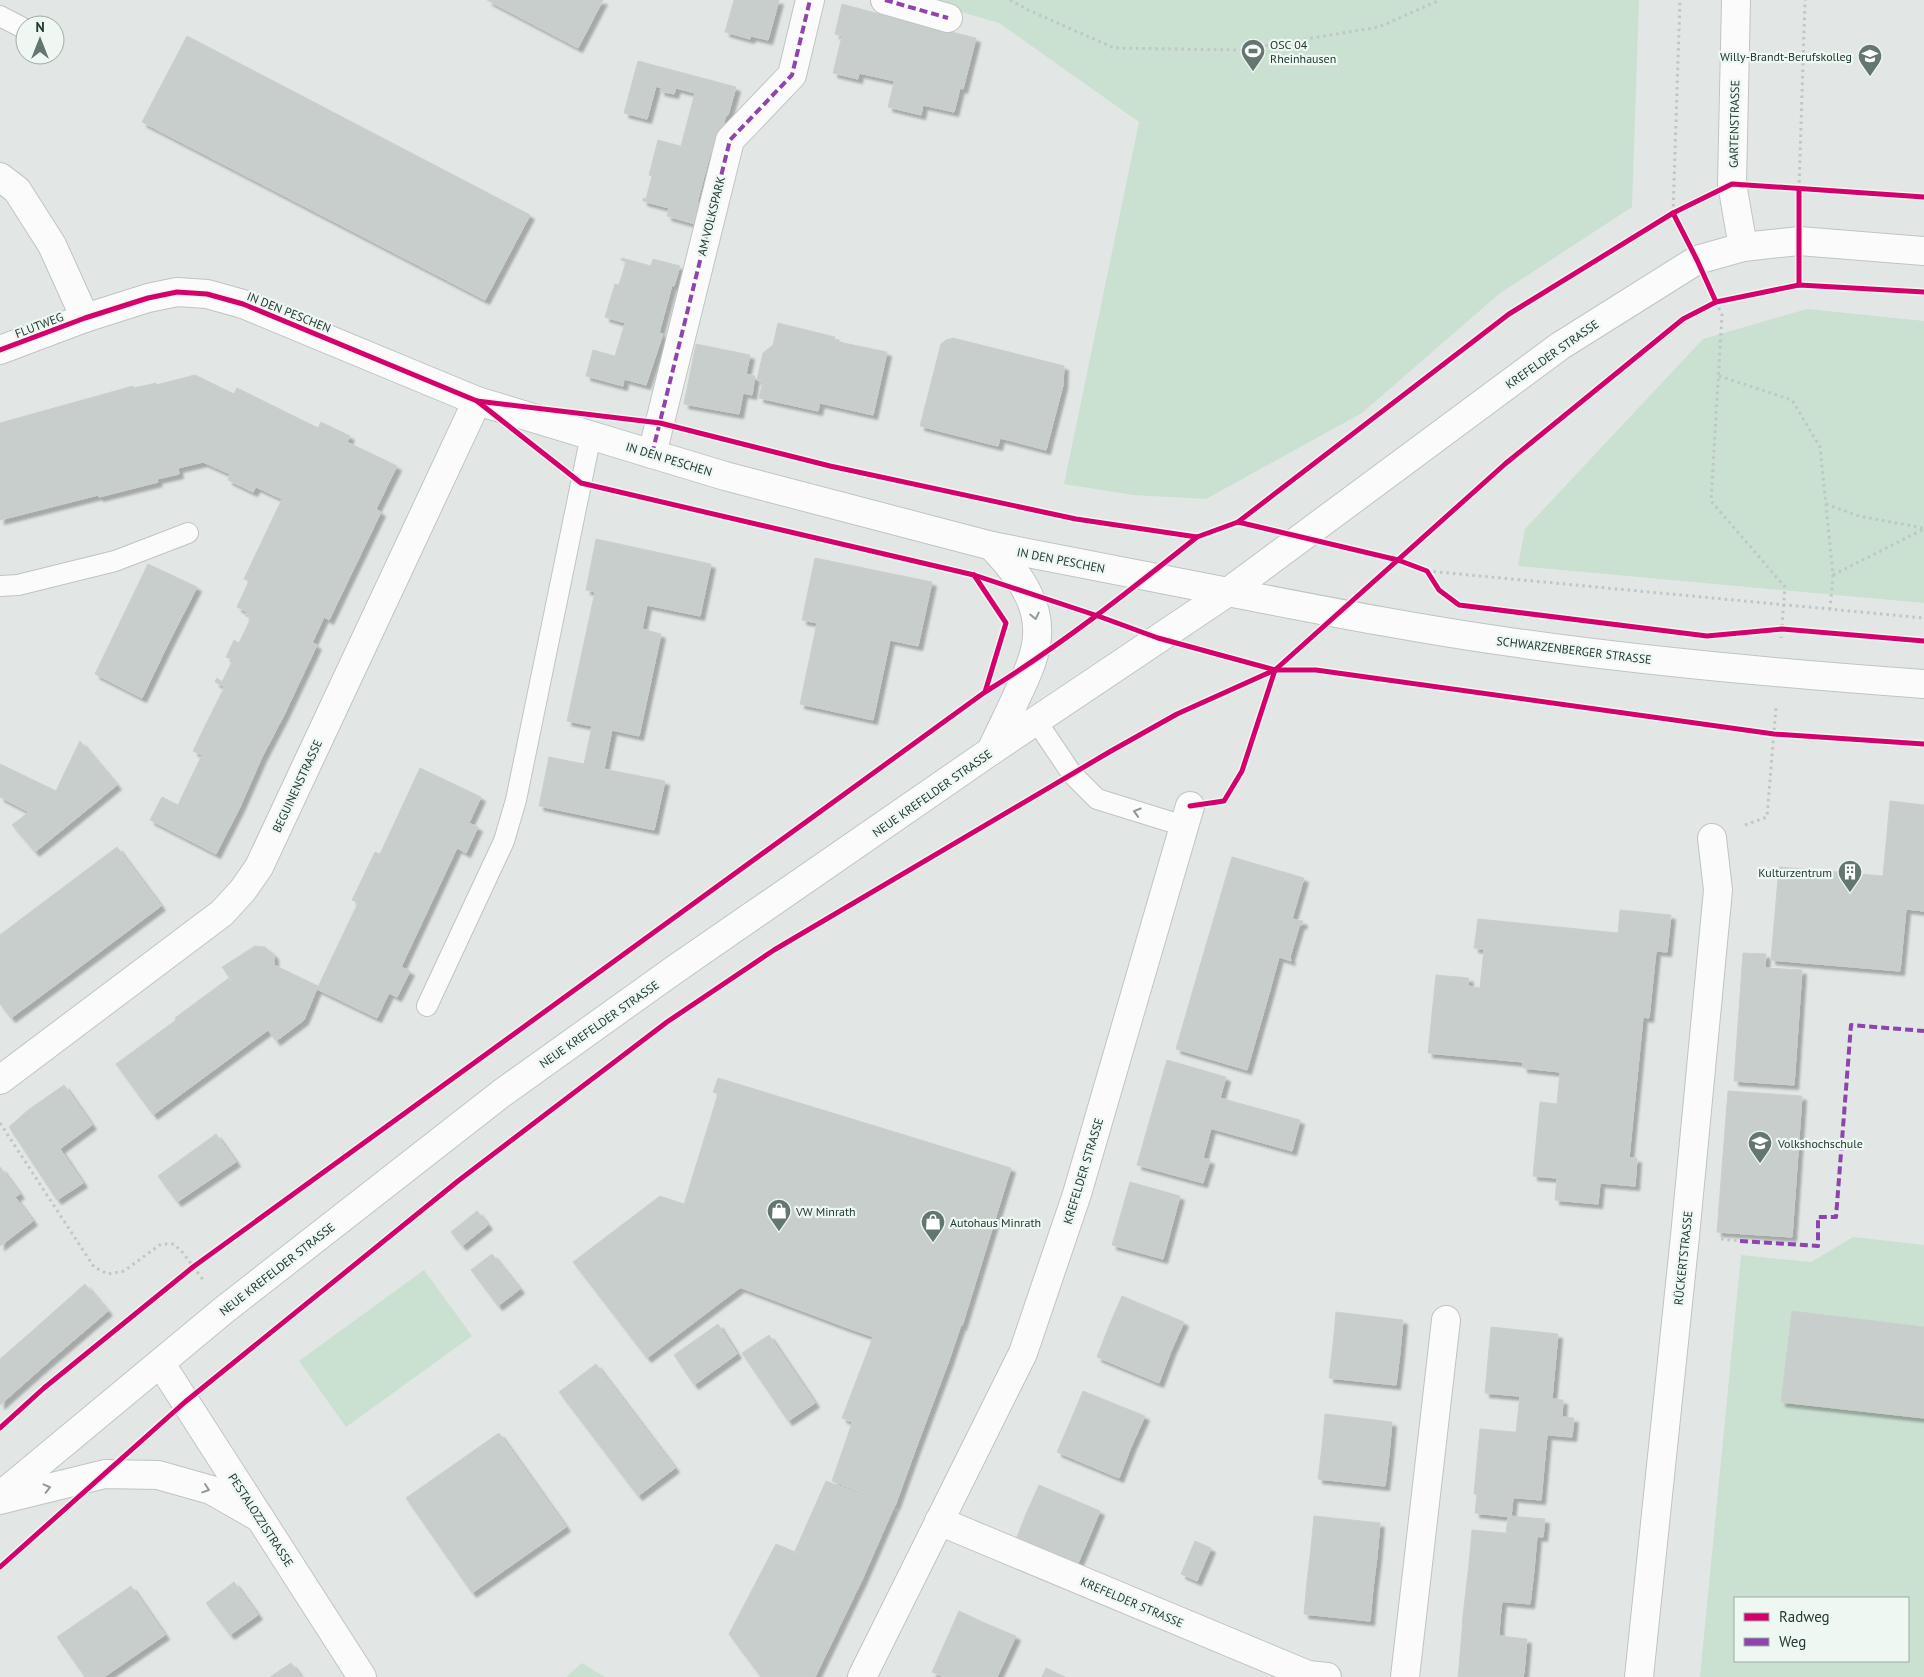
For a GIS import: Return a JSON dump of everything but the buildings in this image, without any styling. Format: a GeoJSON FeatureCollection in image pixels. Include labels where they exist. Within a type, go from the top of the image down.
{"type":"FeatureCollection","features":[{"type":"Feature","properties":{"kind":"street","name":"AM VOLKSPARK"},"geometry":{"type":"LineString","coordinates":[[652,454],[730,140],[792,75],[810,0]]}},
{"type":"Feature","properties":{"kind":"street"},"geometry":{"type":"LineString","coordinates":[[885,0],[948,18]]}},
{"type":"Feature","properties":{"kind":"street","name":"GARTENSTRASSE"},"geometry":{"type":"LineString","coordinates":[[1736,0],[1732,184],[1743,247]]}},
{"type":"Feature","properties":{"kind":"street"},"geometry":{"type":"LineString","coordinates":[[0,177],[17,190],[52,245],[85,318]]}},
{"type":"Feature","properties":{"kind":"street","name":"KREFELDER STRASSE"},"geometry":{"type":"LineString","coordinates":[[1228,592],[1560,346],[1697,260],[1743,247],[1798,241],[1924,251]]}},
{"type":"Feature","properties":{"kind":"street","name":"IN DEN PESCHEN"},"geometry":{"type":"LineString","coordinates":[[85,318],[148,298],[177,292],[207,294],[243,304],[477,401],[725,476],[992,546],[1228,592]]}},
{"type":"Feature","properties":{"kind":"street","name":"FLUTWEG"},"geometry":{"type":"LineString","coordinates":[[0,350],[85,318]]}},
{"type":"Feature","properties":{"kind":"street","name":"BEGUINENSTRASSE"},"geometry":{"type":"LineString","coordinates":[[0,1080],[222,913],[248,882],[259,866],[477,401]]}},
{"type":"Feature","properties":{"kind":"street"},"geometry":{"type":"LineString","coordinates":[[991,751],[1032,663],[1038,636],[1036,615],[1028,592],[1014,570],[992,546]]}},
{"type":"Feature","properties":{"kind":"street","name":"SCHWARZENBERGER STRASSE"},"geometry":{"type":"LineString","coordinates":[[1228,592],[1509,642],[1778,674],[1924,684]]}},
{"type":"Feature","properties":{"kind":"street","name":"NEUE KREFELDER STRASSE"},"geometry":{"type":"LineString","coordinates":[[0,1496],[224,1310],[502,1093],[674,970],[991,751],[1228,592]]}},
{"type":"Feature","properties":{"kind":"street","name":"KREFELDER STRASSE"},"geometry":{"type":"LineString","coordinates":[[862,1677],[1022,1353],[1077,1194],[1187,816]]}},
{"type":"Feature","properties":{"kind":"street","name":"RÜCKERTSTRASSE"},"geometry":{"type":"LineString","coordinates":[[1640,1677],[1718,890],[1712,838]]}},
{"type":"Feature","properties":{"kind":"street"},"geometry":{"type":"LineString","coordinates":[[1405,1677],[1446,1320]]}},
{"type":"Feature","properties":{"kind":"street","name":"PESTALOZZISTRASSE"},"geometry":{"type":"LineString","coordinates":[[161,1364],[362,1677]]}},
{"type":"Feature","properties":{"kind":"street"},"geometry":{"type":"LineString","coordinates":[[0,1500],[105,1474],[158,1475],[211,1490],[260,1518]]}},
{"type":"Feature","properties":{"kind":"street","name":"KREFELDER STRASSE"},"geometry":{"type":"LineString","coordinates":[[939,1521],[1308,1675],[1327,1677]]}},
{"type":"Feature","properties":{"kind":"lane"},"geometry":{"type":"LineString","coordinates":[[0,16],[15,24]]}},
{"type":"Feature","properties":{"kind":"lane"},"geometry":{"type":"LineString","coordinates":[[427,1006],[504,842],[516,800],[590,435]]}},
{"type":"Feature","properties":{"kind":"lane"},"geometry":{"type":"LineString","coordinates":[[0,586],[18,585],[115,561],[188,533]]}},
{"type":"Feature","properties":{"kind":"lane"},"geometry":{"type":"LineString","coordinates":[[1036,722],[1072,774],[1097,800],[1187,816]]}},
{"type":"Feature","properties":{"kind":"path"},"geometry":{"type":"LineString","coordinates":[[1010,0],[1028,10],[1114,48],[1239,50],[1379,27],[1440,0]]}},
{"type":"Feature","properties":{"kind":"path"},"geometry":{"type":"LineString","coordinates":[[1673,213],[1680,0]]}},
{"type":"Feature","properties":{"kind":"path"},"geometry":{"type":"LineString","coordinates":[[1799,189],[1805,0]]}},
{"type":"Feature","properties":{"kind":"path"},"geometry":{"type":"LineString","coordinates":[[1712,838],[1767,817],[1785,588],[1711,501],[1722,314],[1716,302]]}},
{"type":"Feature","properties":{"kind":"path"},"geometry":{"type":"LineString","coordinates":[[1719,376],[1792,400],[1820,447],[1833,575],[1830,609]]}},
{"type":"Feature","properties":{"kind":"path"},"geometry":{"type":"LineString","coordinates":[[1826,504],[1859,516],[1924,529]]}},
{"type":"Feature","properties":{"kind":"path"},"geometry":{"type":"LineString","coordinates":[[1833,575],[1924,529]]}},
{"type":"Feature","properties":{"kind":"path"},"geometry":{"type":"LineString","coordinates":[[1427,571],[1924,618]]}},
{"type":"Feature","properties":{"kind":"path"},"geometry":{"type":"LineString","coordinates":[[1427,571],[1431,577]]}},
{"type":"Feature","properties":{"kind":"path"},"geometry":{"type":"LineString","coordinates":[[1773,630],[1792,630]]}},
{"type":"Feature","properties":{"kind":"path"},"geometry":{"type":"LineString","coordinates":[[0,1123],[94,1267],[108,1274],[124,1271],[161,1244],[174,1244],[183,1252],[224,1310]]}},
{"type":"Feature","properties":{"kind":"green space"},"geometry":{"type":"Polygon","coordinates":[[[920,0],[1639,0],[1632,207],[1499,294],[1362,413],[1206,499],[1133,495],[1064,484],[1139,122],[999,23],[920,0]]]}},
{"type":"Feature","properties":{"kind":"green space"},"geometry":{"type":"Polygon","coordinates":[[[1807,309],[1924,321],[1924,603],[1518,566],[1525,529],[1703,339],[1807,309]]]}},
{"type":"Feature","properties":{"kind":"green space"},"geometry":{"type":"Polygon","coordinates":[[[1853,1237],[1924,1245],[1924,1677],[1700,1677],[1741,1255],[1811,1262],[1853,1237]]]}},
{"type":"Feature","properties":{"kind":"green space"},"geometry":{"type":"Polygon","coordinates":[[[424,1270],[472,1336],[346,1427],[299,1361],[424,1270]]]}},
{"type":"Feature","properties":{"kind":"green space"},"geometry":{"type":"Polygon","coordinates":[[[582,1663],[605,1677],[566,1677],[582,1663]]]}},
{"type":"Feature","properties":{"kind":"marked path"},"geometry":{"type":"LineString","coordinates":[[652,454],[730,140],[792,75],[810,0]]}},
{"type":"Feature","properties":{"kind":"marked path"},"geometry":{"type":"LineString","coordinates":[[885,0],[948,18]]}},
{"type":"Feature","properties":{"kind":"marked path"},"geometry":{"type":"LineString","coordinates":[[1740,1241],[1818,1246],[1818,1217],[1836,1217],[1851,1025],[1924,1031]]}},
{"type":"Feature","properties":{"kind":"cycle path"},"geometry":{"type":"LineString","coordinates":[[1238,522],[1509,314],[1673,213],[1732,184],[1924,197]]}},
{"type":"Feature","properties":{"kind":"cycle path"},"geometry":{"type":"LineString","coordinates":[[1799,189],[1799,285]]}},
{"type":"Feature","properties":{"kind":"cycle path"},"geometry":{"type":"LineString","coordinates":[[1673,213],[1716,302]]}},
{"type":"Feature","properties":{"kind":"cycle path"},"geometry":{"type":"LineString","coordinates":[[0,1567],[185,1402],[458,1181],[667,1022],[774,950],[1111,751],[1177,714],[1275,670],[1505,464],[1683,319],[1716,302],[1799,285],[1924,292]]}},
{"type":"Feature","properties":{"kind":"cycle path"},"geometry":{"type":"LineString","coordinates":[[0,350],[85,318],[148,298],[177,292],[207,294],[243,304],[477,401],[660,423],[830,466],[1076,519],[1197,537],[1238,522],[1398,560],[1427,571],[1439,590],[1459,605],[1707,636],[1782,629],[1924,641]]}},
{"type":"Feature","properties":{"kind":"cycle path"},"geometry":{"type":"LineString","coordinates":[[477,401],[581,483],[974,575],[1158,638],[1275,670],[1316,670],[1774,734],[1924,744]]}},
{"type":"Feature","properties":{"kind":"cycle path"},"geometry":{"type":"LineString","coordinates":[[985,692],[1067,637],[1197,537]]}},
{"type":"Feature","properties":{"kind":"cycle path"},"geometry":{"type":"LineString","coordinates":[[0,1428],[44,1388],[193,1267],[985,692],[1006,623],[974,575]]}},
{"type":"Feature","properties":{"kind":"cycle path"},"geometry":{"type":"LineString","coordinates":[[1190,806],[1224,801],[1242,771],[1275,670]]}},
{"type":"Feature","properties":{"kind":"place","name":"OSC 04 Rheinhausen"},"geometry":{"type":"Point","coordinates":[1253,72]}},
{"type":"Feature","properties":{"kind":"place","name":"Willy-Brandt-Berufskolleg"},"geometry":{"type":"Point","coordinates":[1870,77]}},
{"type":"Feature","properties":{"kind":"place","name":"Kulturzentrum"},"geometry":{"type":"Point","coordinates":[1850,893]}},
{"type":"Feature","properties":{"kind":"place","name":"Volkshochschule"},"geometry":{"type":"Point","coordinates":[1760,1164]}},
{"type":"Feature","properties":{"kind":"place","name":"VW Minrath"},"geometry":{"type":"Point","coordinates":[779,1232]}},
{"type":"Feature","properties":{"kind":"place","name":"Autohaus Minrath"},"geometry":{"type":"Point","coordinates":[933,1243]}}]}
